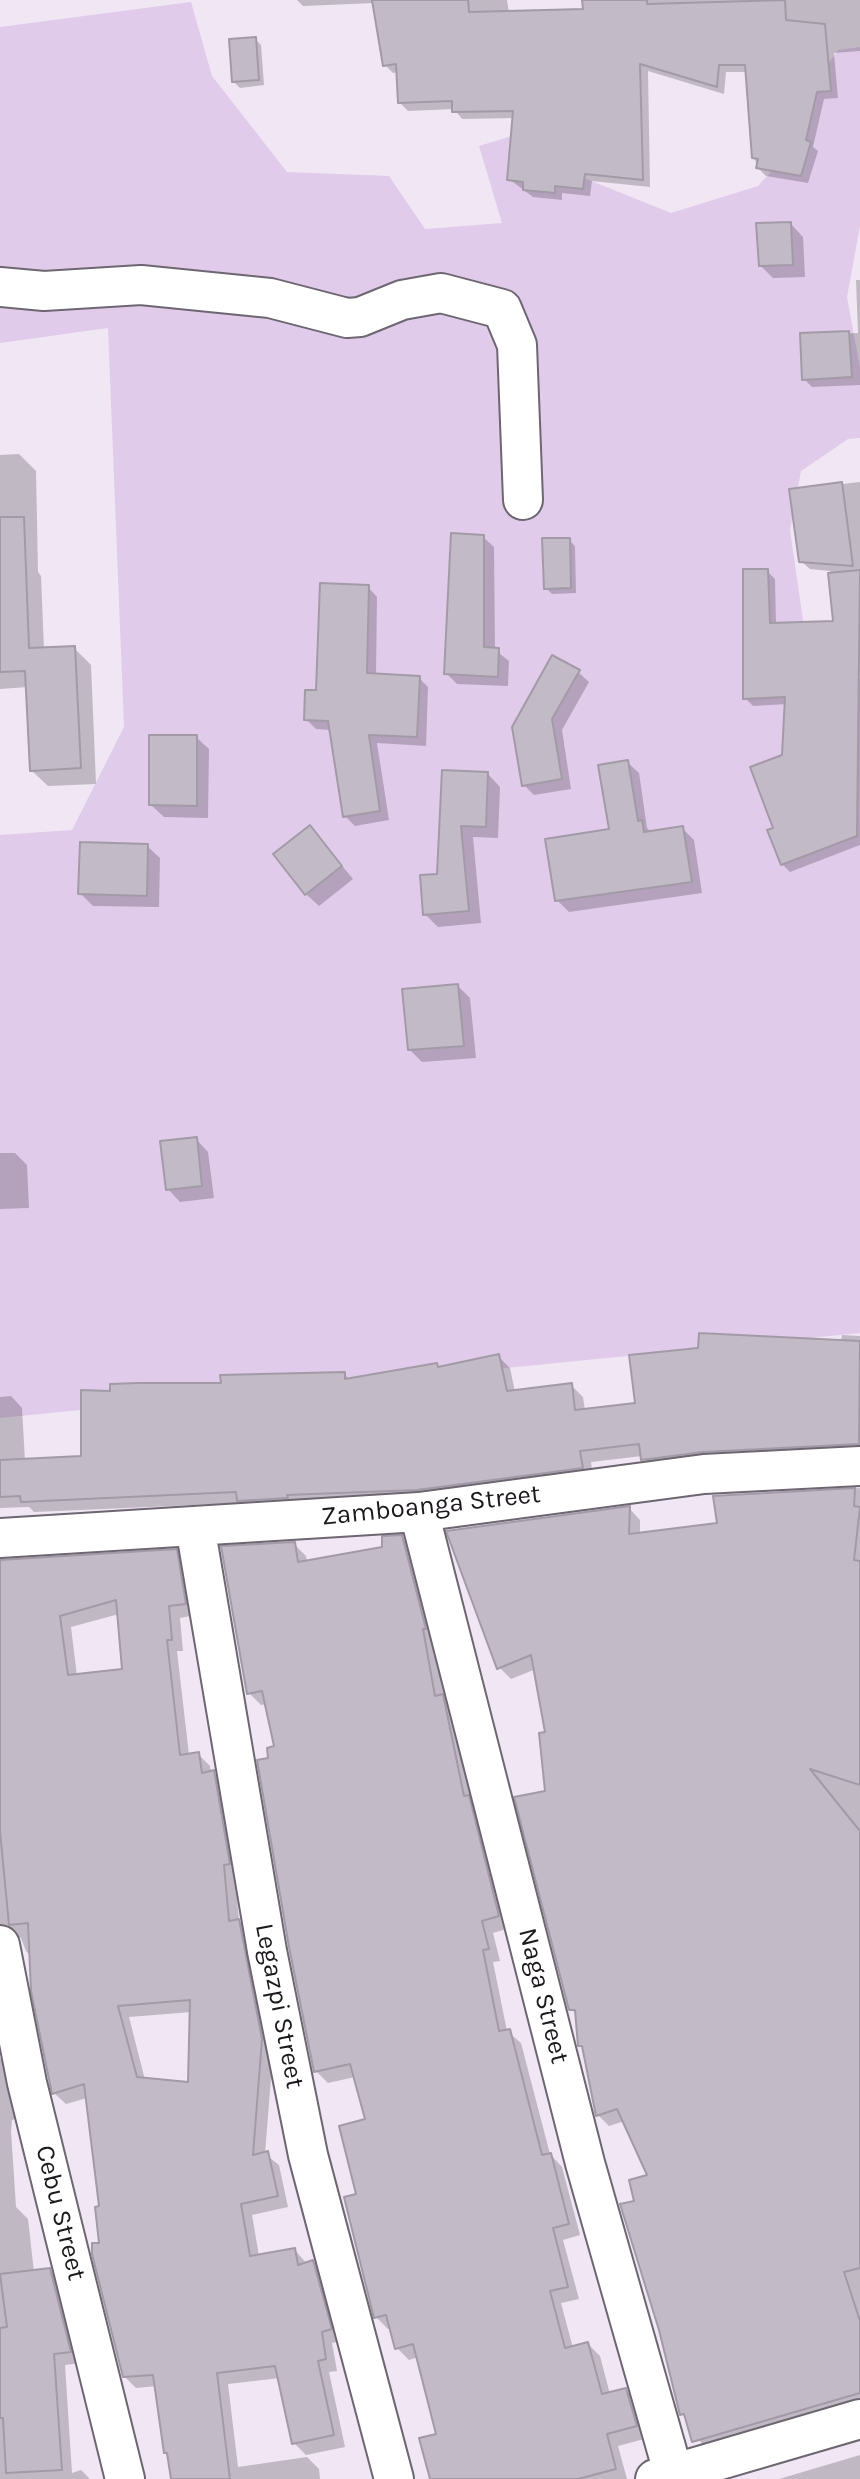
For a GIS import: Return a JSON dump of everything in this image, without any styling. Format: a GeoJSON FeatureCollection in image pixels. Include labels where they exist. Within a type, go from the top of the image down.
{"type":"FeatureCollection","features":[{"type":"Feature","properties":{"kind":"street"},"geometry":{"type":"LineString","coordinates":[[0,287],[44,291],[141,285],[270,298],[347,318],[360,317],[402,300],[441,293],[486,302],[502,309],[517,345],[523,500]]}},
{"type":"Feature","properties":{"kind":"street","name":"Zamboanga Street"},"geometry":{"type":"LineString","coordinates":[[0,1538],[419,1512],[704,1474],[860,1466]]}},
{"type":"Feature","properties":{"kind":"street","name":"Naga Street"},"geometry":{"type":"LineString","coordinates":[[419,1512],[668,2478]]}},
{"type":"Feature","properties":{"kind":"street","name":"Legazpi Street"},"geometry":{"type":"LineString","coordinates":[[195,1526],[267,1951],[308,2155],[394,2479]]}},
{"type":"Feature","properties":{"kind":"street","name":"Cebu Street"},"geometry":{"type":"LineString","coordinates":[[0,1945],[27,2083],[125,2479]]}},
{"type":"Feature","properties":{"kind":"street"},"geometry":{"type":"LineString","coordinates":[[668,2478],[860,2419]]}},
{"type":"Feature","properties":{"kind":"shaded area"},"geometry":{"type":"Polygon","coordinates":[[[191,2],[212,76],[287,172],[389,176],[425,229],[502,223],[479,146],[535,129],[579,176],[671,213],[758,186],[795,146],[821,74],[838,50],[860,47],[860,226],[847,297],[860,368],[860,438],[848,439],[801,471],[790,530],[809,662],[860,679],[860,1333],[0,1418],[0,835],[72,830],[124,727],[108,328],[0,343],[0,27],[191,2]]]}},
{"type":"Feature","properties":{"kind":"building"},"geometry":{"type":"Polygon","coordinates":[[[372,0],[468,0],[469,12],[583,9],[582,0],[647,0],[647,4],[785,0],[786,20],[825,24],[831,91],[817,92],[806,140],[811,142],[801,176],[756,168],[758,159],[752,158],[745,65],[719,65],[717,87],[640,64],[643,180],[585,174],[583,189],[555,186],[555,193],[523,190],[523,182],[507,180],[513,111],[452,112],[452,101],[398,103],[396,64],[383,66],[372,0]]]}},
{"type":"Feature","properties":{"kind":"building"},"geometry":{"type":"Polygon","coordinates":[[[256,37],[259,80],[232,82],[229,39],[256,37]]]}},
{"type":"Feature","properties":{"kind":"building"},"geometry":{"type":"Polygon","coordinates":[[[791,222],[793,265],[759,266],[756,223],[791,222]]]}},
{"type":"Feature","properties":{"kind":"building"},"geometry":{"type":"Polygon","coordinates":[[[849,331],[852,377],[802,380],[800,333],[849,331]]]}},
{"type":"Feature","properties":{"kind":"building"},"geometry":{"type":"Polygon","coordinates":[[[842,482],[853,566],[799,562],[789,489],[842,482]]]}},
{"type":"Feature","properties":{"kind":"building"},"geometry":{"type":"Polygon","coordinates":[[[0,517],[24,517],[29,648],[75,646],[81,768],[30,771],[25,671],[0,672],[0,517]]]}},
{"type":"Feature","properties":{"kind":"building"},"geometry":{"type":"Polygon","coordinates":[[[451,533],[484,535],[484,647],[499,648],[498,677],[444,674],[451,533]]]}},
{"type":"Feature","properties":{"kind":"building"},"geometry":{"type":"Polygon","coordinates":[[[542,538],[570,538],[571,588],[544,589],[542,538]]]}},
{"type":"Feature","properties":{"kind":"building"},"geometry":{"type":"Polygon","coordinates":[[[743,569],[768,569],[770,623],[833,621],[828,573],[860,570],[857,836],[781,865],[767,830],[773,828],[750,767],[782,755],[785,697],[743,699],[743,569]]]}},
{"type":"Feature","properties":{"kind":"building"},"geometry":{"type":"Polygon","coordinates":[[[320,583],[369,585],[367,673],[420,676],[417,737],[369,735],[380,811],[343,817],[328,721],[304,720],[305,690],[316,690],[320,583]]]}},
{"type":"Feature","properties":{"kind":"building"},"geometry":{"type":"Polygon","coordinates":[[[552,655],[580,670],[552,719],[562,779],[522,786],[512,727],[552,655]]]}},
{"type":"Feature","properties":{"kind":"building"},"geometry":{"type":"Polygon","coordinates":[[[149,735],[197,735],[197,806],[149,805],[149,735]]]}},
{"type":"Feature","properties":{"kind":"building"},"geometry":{"type":"Polygon","coordinates":[[[628,760],[638,821],[642,820],[644,832],[683,826],[692,882],[555,901],[545,839],[609,829],[598,765],[628,760]]]}},
{"type":"Feature","properties":{"kind":"building"},"geometry":{"type":"Polygon","coordinates":[[[442,770],[488,772],[486,827],[461,826],[469,911],[423,915],[420,875],[437,874],[442,770]]]}},
{"type":"Feature","properties":{"kind":"building"},"geometry":{"type":"Polygon","coordinates":[[[310,825],[342,866],[305,895],[273,854],[310,825]]]}},
{"type":"Feature","properties":{"kind":"building"},"geometry":{"type":"Polygon","coordinates":[[[80,842],[148,844],[147,896],[78,894],[80,842]]]}},
{"type":"Feature","properties":{"kind":"building"},"geometry":{"type":"Polygon","coordinates":[[[458,984],[464,1046],[408,1050],[402,989],[458,984]]]}},
{"type":"Feature","properties":{"kind":"building"},"geometry":{"type":"Polygon","coordinates":[[[197,1137],[202,1186],[166,1190],[160,1141],[197,1137]]]}},
{"type":"Feature","properties":{"kind":"building"},"geometry":{"type":"Polygon","coordinates":[[[699,1333],[860,1341],[859,1444],[703,1452],[641,1460],[639,1444],[580,1451],[583,1468],[417,1490],[287,1495],[288,1498],[237,1501],[236,1492],[21,1502],[20,1496],[0,1497],[0,1460],[81,1456],[81,1390],[110,1391],[110,1384],[221,1383],[220,1375],[345,1372],[345,1379],[437,1363],[438,1367],[499,1354],[507,1391],[572,1383],[575,1410],[635,1403],[629,1355],[698,1348],[699,1333]]]}},
{"type":"Feature","properties":{"kind":"building"},"geometry":{"type":"Polygon","coordinates":[[[855,1488],[854,1506],[860,1507],[854,1560],[860,1561],[860,1785],[810,1769],[860,1831],[860,2268],[844,2272],[860,2321],[860,2393],[692,2442],[684,2414],[680,2415],[659,2330],[620,2204],[634,2201],[629,2180],[647,2175],[617,2109],[596,2116],[582,2046],[578,2046],[575,2010],[569,2010],[514,1797],[545,1791],[539,1733],[545,1732],[531,1655],[497,1669],[446,1531],[630,1506],[629,1534],[717,1523],[713,1496],[855,1488]]]}},
{"type":"Feature","properties":{"kind":"building"},"geometry":{"type":"Polygon","coordinates":[[[402,1535],[426,1629],[423,1629],[435,1696],[443,1694],[464,1796],[469,1795],[499,1916],[482,1921],[489,1949],[483,1950],[499,2031],[510,2029],[542,2155],[551,2153],[569,2224],[553,2228],[568,2287],[550,2291],[565,2348],[588,2342],[602,2394],[626,2388],[637,2426],[607,2434],[616,2469],[578,2479],[430,2479],[419,2438],[436,2434],[413,2344],[395,2349],[386,2315],[374,2318],[344,2197],[356,2194],[339,2126],[365,2119],[350,2064],[314,2072],[289,1947],[257,1760],[268,1758],[267,1748],[274,1746],[262,1691],[247,1694],[221,1546],[295,1542],[298,1562],[382,1547],[382,1536],[402,1535]]]}},
{"type":"Feature","properties":{"kind":"building"},"geometry":{"type":"Polygon","coordinates":[[[177,1549],[186,1604],[169,1606],[172,1640],[167,1640],[180,1755],[199,1752],[202,1773],[214,1770],[230,1864],[224,1865],[229,1921],[239,1919],[262,2039],[253,2155],[268,2151],[278,2196],[241,2204],[250,2256],[295,2248],[298,2265],[313,2260],[332,2329],[322,2332],[326,2359],[318,2361],[334,2435],[292,2444],[275,2366],[217,2373],[230,2479],[171,2479],[167,2453],[164,2453],[153,2375],[123,2377],[92,2254],[92,2243],[99,2243],[95,2207],[99,2206],[84,2084],[52,2094],[31,1991],[28,1923],[9,1925],[0,1831],[0,1560],[177,1549]],[[116,1600],[60,1616],[68,1675],[122,1669],[116,1600]],[[190,2000],[118,2006],[137,2077],[188,2082],[190,2000]]]}},
{"type":"Feature","properties":{"kind":"building"},"geometry":{"type":"Polygon","coordinates":[[[50,2268],[71,2352],[54,2354],[62,2470],[6,2473],[3,2418],[0,2418],[0,2328],[7,2327],[0,2274],[50,2268]]]}}]}
